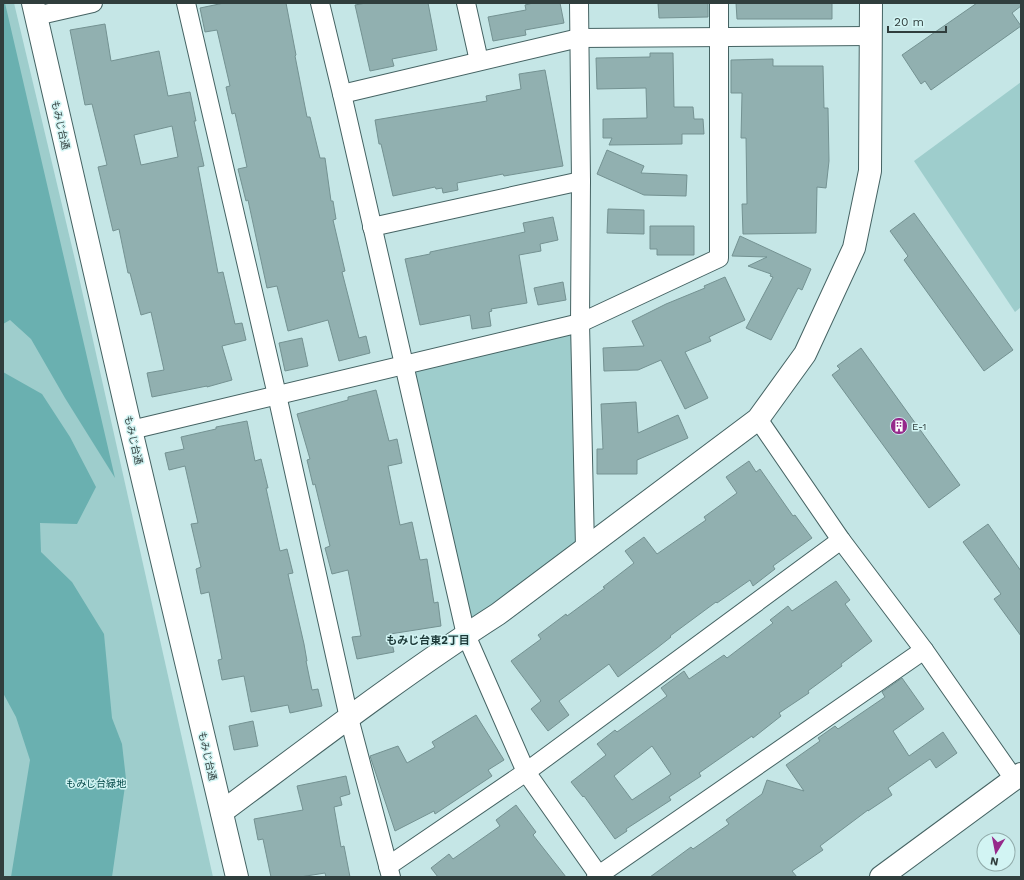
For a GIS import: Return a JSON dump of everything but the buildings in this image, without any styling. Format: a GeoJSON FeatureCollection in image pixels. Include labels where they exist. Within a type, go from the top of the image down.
{"type":"FeatureCollection","features":[{"type":"Feature","properties":{"kind":"street"},"geometry":{"type":"LineString","coordinates":[[35,9],[93,3]]}},
{"type":"Feature","properties":{"kind":"street"},"geometry":{"type":"LineString","coordinates":[[186,3],[277,395],[349,718],[389,871],[841,540]]}},
{"type":"Feature","properties":{"kind":"street"},"geometry":{"type":"LineString","coordinates":[[320,3],[466,635],[526,772],[598,876],[924,650]]}},
{"type":"Feature","properties":{"kind":"street"},"geometry":{"type":"LineString","coordinates":[[466,3],[479,61]]}},
{"type":"Feature","properties":{"kind":"street"},"geometry":{"type":"LineString","coordinates":[[579,3],[581,181],[580,323],[585,548]]}},
{"type":"Feature","properties":{"kind":"street"},"geometry":{"type":"LineString","coordinates":[[131,430],[580,323],[719,258],[719,3]]}},
{"type":"Feature","properties":{"kind":"street"},"geometry":{"type":"LineString","coordinates":[[222,812],[349,718],[498,614],[758,419],[804,354],[854,248],[870,171],[871,3]]}},
{"type":"Feature","properties":{"kind":"street","name":"もみじ台通"},"geometry":{"type":"LineString","coordinates":[[35,9],[131,430],[237,877]]}},
{"type":"Feature","properties":{"kind":"street"},"geometry":{"type":"LineString","coordinates":[[342,94],[579,38],[871,36]]}},
{"type":"Feature","properties":{"kind":"street"},"geometry":{"type":"LineString","coordinates":[[372,227],[581,181]]}},
{"type":"Feature","properties":{"kind":"street"},"geometry":{"type":"LineString","coordinates":[[758,419],[841,540],[1017,776],[881,877]]}},
{"type":"Feature","properties":{"kind":"green space","name":"もみじ台緑地"},"geometry":{"type":"Polygon","coordinates":[[[3,3],[14,3],[76,264],[213,877],[3,877],[3,3]]]}},
{"type":"Feature","properties":{"kind":"green space"},"geometry":{"type":"Polygon","coordinates":[[[3,3],[5,3],[115,478],[65,398],[31,339],[10,320],[3,324],[3,3]]]}},
{"type":"Feature","properties":{"kind":"green space"},"geometry":{"type":"Polygon","coordinates":[[[1021,82],[1021,307],[1015,312],[914,161],[1021,82]]]}},
{"type":"Feature","properties":{"kind":"green space"},"geometry":{"type":"Polygon","coordinates":[[[580,323],[585,548],[466,635],[404,364],[580,323]]]}},
{"type":"Feature","properties":{"kind":"green space"},"geometry":{"type":"Polygon","coordinates":[[[3,372],[42,394],[70,437],[96,487],[77,524],[40,523],[41,552],[72,582],[104,634],[112,718],[122,744],[126,779],[112,877],[11,877],[30,760],[16,717],[3,693],[3,372]]]}},
{"type":"Feature","properties":{"kind":"place","name":"E-1"},"geometry":{"type":"Point","coordinates":[899,426]}},
{"type":"Feature","properties":{"kind":"district","name":"もみじ台東2丁目"},"geometry":{"type":"Point","coordinates":[428,640]}}]}
